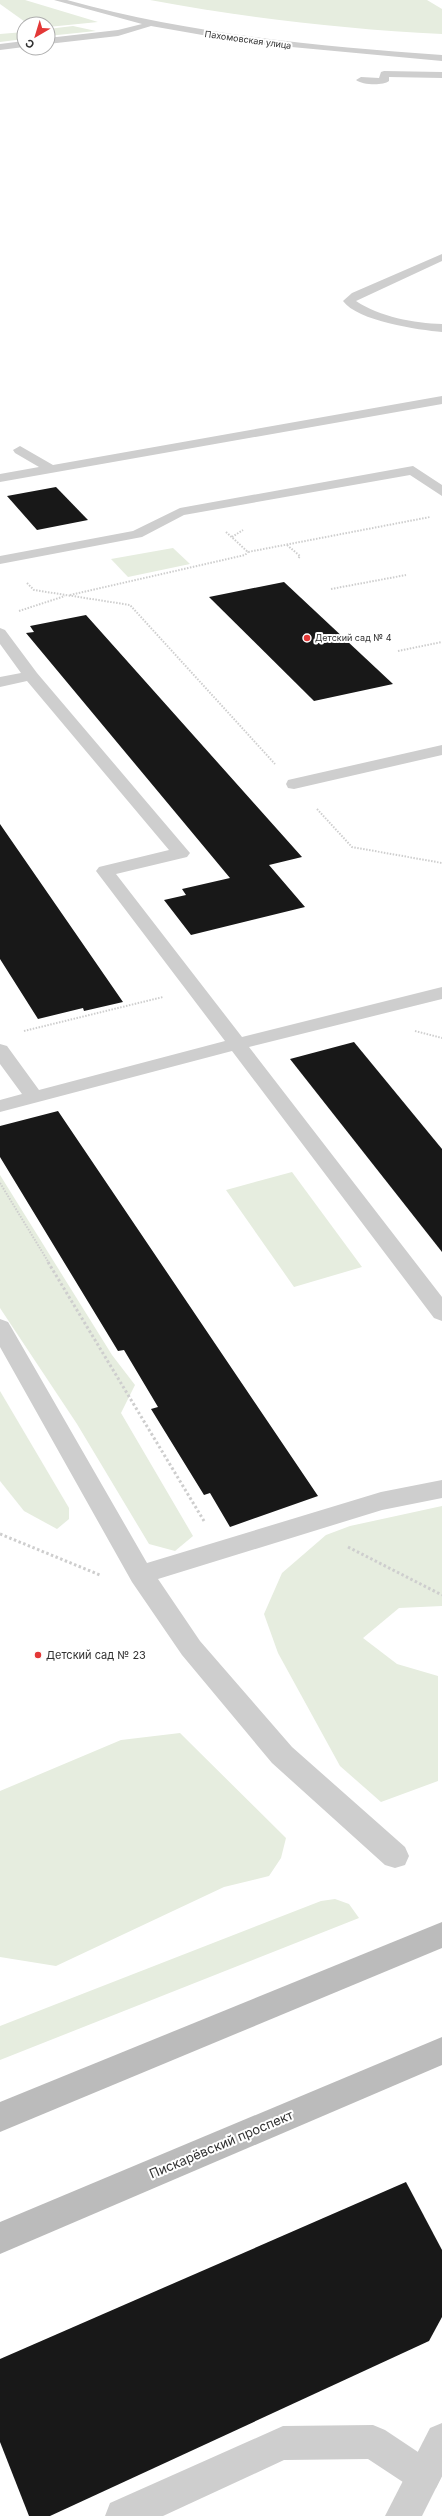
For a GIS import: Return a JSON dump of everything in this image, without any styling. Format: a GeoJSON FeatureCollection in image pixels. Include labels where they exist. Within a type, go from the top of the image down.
{"type":"FeatureCollection","features":[{"type":"Feature","properties":{"kind":"main road"},"geometry":{"type":"LineString","coordinates":[[0,2117],[442,1935]]}},
{"type":"Feature","properties":{"kind":"main road","name":"Пискарёвский проспект"},"geometry":{"type":"LineString","coordinates":[[0,2238],[442,2051]]}},
{"type":"Feature","properties":{"kind":"street","name":"Пахомовская улица"},"geometry":{"type":"LineString","coordinates":[[58,0],[152,24],[258,42],[442,58]]}},
{"type":"Feature","properties":{"kind":"street"},"geometry":{"type":"LineString","coordinates":[[56,40],[118,33],[152,24]]}},
{"type":"Feature","properties":{"kind":"street"},"geometry":{"type":"LineString","coordinates":[[0,47],[16,45]]}},
{"type":"Feature","properties":{"kind":"street"},"geometry":{"type":"LineString","coordinates":[[361,80],[384,81],[384,74],[442,75]]}},
{"type":"Feature","properties":{"kind":"street"},"geometry":{"type":"LineString","coordinates":[[442,257],[356,295],[349,301],[365,310],[425,327],[442,328]]}},
{"type":"Feature","properties":{"kind":"street"},"geometry":{"type":"LineString","coordinates":[[0,478],[442,400]]}},
{"type":"Feature","properties":{"kind":"street"},"geometry":{"type":"LineString","coordinates":[[20,450],[51,469]]}},
{"type":"Feature","properties":{"kind":"street"},"geometry":{"type":"LineString","coordinates":[[0,560],[137,534],[180,512],[413,470],[442,492]]}},
{"type":"Feature","properties":{"kind":"street"},"geometry":{"type":"LineString","coordinates":[[0,633],[31,676],[181,853],[105,871],[442,1313]]}},
{"type":"Feature","properties":{"kind":"street"},"geometry":{"type":"LineString","coordinates":[[0,682],[31,676]]}},
{"type":"Feature","properties":{"kind":"street"},"geometry":{"type":"LineString","coordinates":[[294,784],[442,750]]}},
{"type":"Feature","properties":{"kind":"street"},"geometry":{"type":"LineString","coordinates":[[0,1106],[442,993]]}},
{"type":"Feature","properties":{"kind":"street"},"geometry":{"type":"LineString","coordinates":[[0,1050],[34,1097]]}},
{"type":"Feature","properties":{"kind":"street"},"geometry":{"type":"LineString","coordinates":[[0,1327],[146,1583],[191,1648],[282,1755],[395,1856]]}},
{"type":"Feature","properties":{"kind":"street"},"geometry":{"type":"LineString","coordinates":[[146,1583],[222,1550],[381,1501],[442,1489]]}},
{"type":"Feature","properties":{"kind":"street"},"geometry":{"type":"LineString","coordinates":[[404,2516],[442,2440]]}},
{"type":"Feature","properties":{"kind":"street"},"geometry":{"type":"LineString","coordinates":[[123,2516],[283,2442],[373,2442],[424,2476]]}},
{"type":"Feature","properties":{"kind":"path"},"geometry":{"type":"LineString","coordinates":[[202,508],[248,552]]}},
{"type":"Feature","properties":{"kind":"path"},"geometry":{"type":"LineString","coordinates":[[15,612],[67,595],[245,555],[248,552],[434,516]]}},
{"type":"Feature","properties":{"kind":"path"},"geometry":{"type":"LineString","coordinates":[[287,545],[300,556],[298,560]]}},
{"type":"Feature","properties":{"kind":"path"},"geometry":{"type":"LineString","coordinates":[[332,590],[406,575]]}},
{"type":"Feature","properties":{"kind":"path"},"geometry":{"type":"LineString","coordinates":[[25,580],[34,590],[130,605],[352,847],[442,863]]}},
{"type":"Feature","properties":{"kind":"path"},"geometry":{"type":"LineString","coordinates":[[398,651],[442,642]]}},
{"type":"Feature","properties":{"kind":"path"},"geometry":{"type":"LineString","coordinates":[[22,1031],[195,989]]}},
{"type":"Feature","properties":{"kind":"path"},"geometry":{"type":"LineString","coordinates":[[0,1183],[222,1550]]}},
{"type":"Feature","properties":{"kind":"path"},"geometry":{"type":"LineString","coordinates":[[305,1525],[442,1595]]}},
{"type":"Feature","properties":{"kind":"path"},"geometry":{"type":"LineString","coordinates":[[0,1534],[126,1585],[146,1583]]}},
{"type":"Feature","properties":{"kind":"shaded area"},"geometry":{"type":"Polygon","coordinates":[[[0,0],[25,0],[98,22],[56,26],[56,16],[17,16],[0,4],[0,0]]]}},
{"type":"Feature","properties":{"kind":"shaded area"},"geometry":{"type":"Polygon","coordinates":[[[150,0],[427,0],[442,9],[442,34],[295,22],[150,0]]]}},
{"type":"Feature","properties":{"kind":"shaded area"},"geometry":{"type":"Polygon","coordinates":[[[73,26],[96,31],[56,35],[56,28],[73,26]]]}},
{"type":"Feature","properties":{"kind":"shaded area"},"geometry":{"type":"Polygon","coordinates":[[[16,33],[16,40],[0,42],[0,34],[16,33]]]}},
{"type":"Feature","properties":{"kind":"shaded area"},"geometry":{"type":"Polygon","coordinates":[[[173,548],[190,564],[128,577],[111,559],[173,548]]]}},
{"type":"Feature","properties":{"kind":"shaded area"},"geometry":{"type":"Polygon","coordinates":[[[292,1172],[362,1267],[294,1287],[226,1190],[292,1172]]]}},
{"type":"Feature","properties":{"kind":"shaded area"},"geometry":{"type":"Polygon","coordinates":[[[0,1175],[112,1355],[135,1385],[121,1413],[193,1536],[175,1551],[149,1544],[77,1424],[0,1308],[0,1175]]]}},
{"type":"Feature","properties":{"kind":"shaded area"},"geometry":{"type":"Polygon","coordinates":[[[0,1391],[69,1508],[69,1519],[57,1529],[24,1511],[0,1481],[0,1391]]]}},
{"type":"Feature","properties":{"kind":"shaded area"},"geometry":{"type":"Polygon","coordinates":[[[442,1506],[442,1606],[399,1608],[363,1638],[397,1664],[438,1676],[438,1781],[381,1802],[340,1766],[278,1653],[264,1614],[282,1573],[326,1535],[350,1526],[442,1506]]]}},
{"type":"Feature","properties":{"kind":"shaded area"},"geometry":{"type":"Polygon","coordinates":[[[180,1733],[286,1838],[281,1858],[269,1876],[224,1887],[56,1966],[0,1957],[0,1791],[121,1740],[180,1733]]]}},
{"type":"Feature","properties":{"kind":"shaded area"},"geometry":{"type":"Polygon","coordinates":[[[335,1899],[349,1904],[359,1918],[0,2060],[0,2026],[321,1901],[335,1899]]]}},
{"type":"Feature","properties":{"kind":"building"},"geometry":{"type":"Polygon","coordinates":[[[56,487],[88,520],[37,530],[7,496],[56,487]]]}},
{"type":"Feature","properties":{"kind":"building"},"geometry":{"type":"Polygon","coordinates":[[[284,582],[393,684],[314,701],[209,597],[284,582]]]}},
{"type":"Feature","properties":{"kind":"building"},"geometry":{"type":"Polygon","coordinates":[[[86,615],[302,857],[269,865],[305,907],[191,935],[164,900],[186,895],[182,889],[230,878],[26,633],[34,632],[30,626],[86,615]]]}},
{"type":"Feature","properties":{"kind":"building"},"geometry":{"type":"Polygon","coordinates":[[[0,824],[123,1002],[84,1011],[83,1008],[38,1019],[0,959],[0,824]]]}},
{"type":"Feature","properties":{"kind":"building"},"geometry":{"type":"Polygon","coordinates":[[[354,1042],[442,1149],[442,1252],[290,1059],[354,1042]]]}},
{"type":"Feature","properties":{"kind":"building"},"geometry":{"type":"Polygon","coordinates":[[[58,1111],[318,1496],[230,1527],[210,1493],[204,1495],[151,1409],[158,1407],[124,1350],[118,1351],[0,1157],[0,1126],[58,1111]]]}},
{"type":"Feature","properties":{"kind":"building"},"geometry":{"type":"Polygon","coordinates":[[[406,2182],[442,2250],[442,2317],[429,2341],[50,2516],[29,2516],[0,2442],[0,2359],[406,2182]]]}},
{"type":"Feature","properties":{"kind":"place","name":"Детский сад № 4"},"geometry":{"type":"Point","coordinates":[307,638]}},
{"type":"Feature","properties":{"kind":"place","name":"Детский сад № 23"},"geometry":{"type":"Point","coordinates":[38,1655]}}]}
